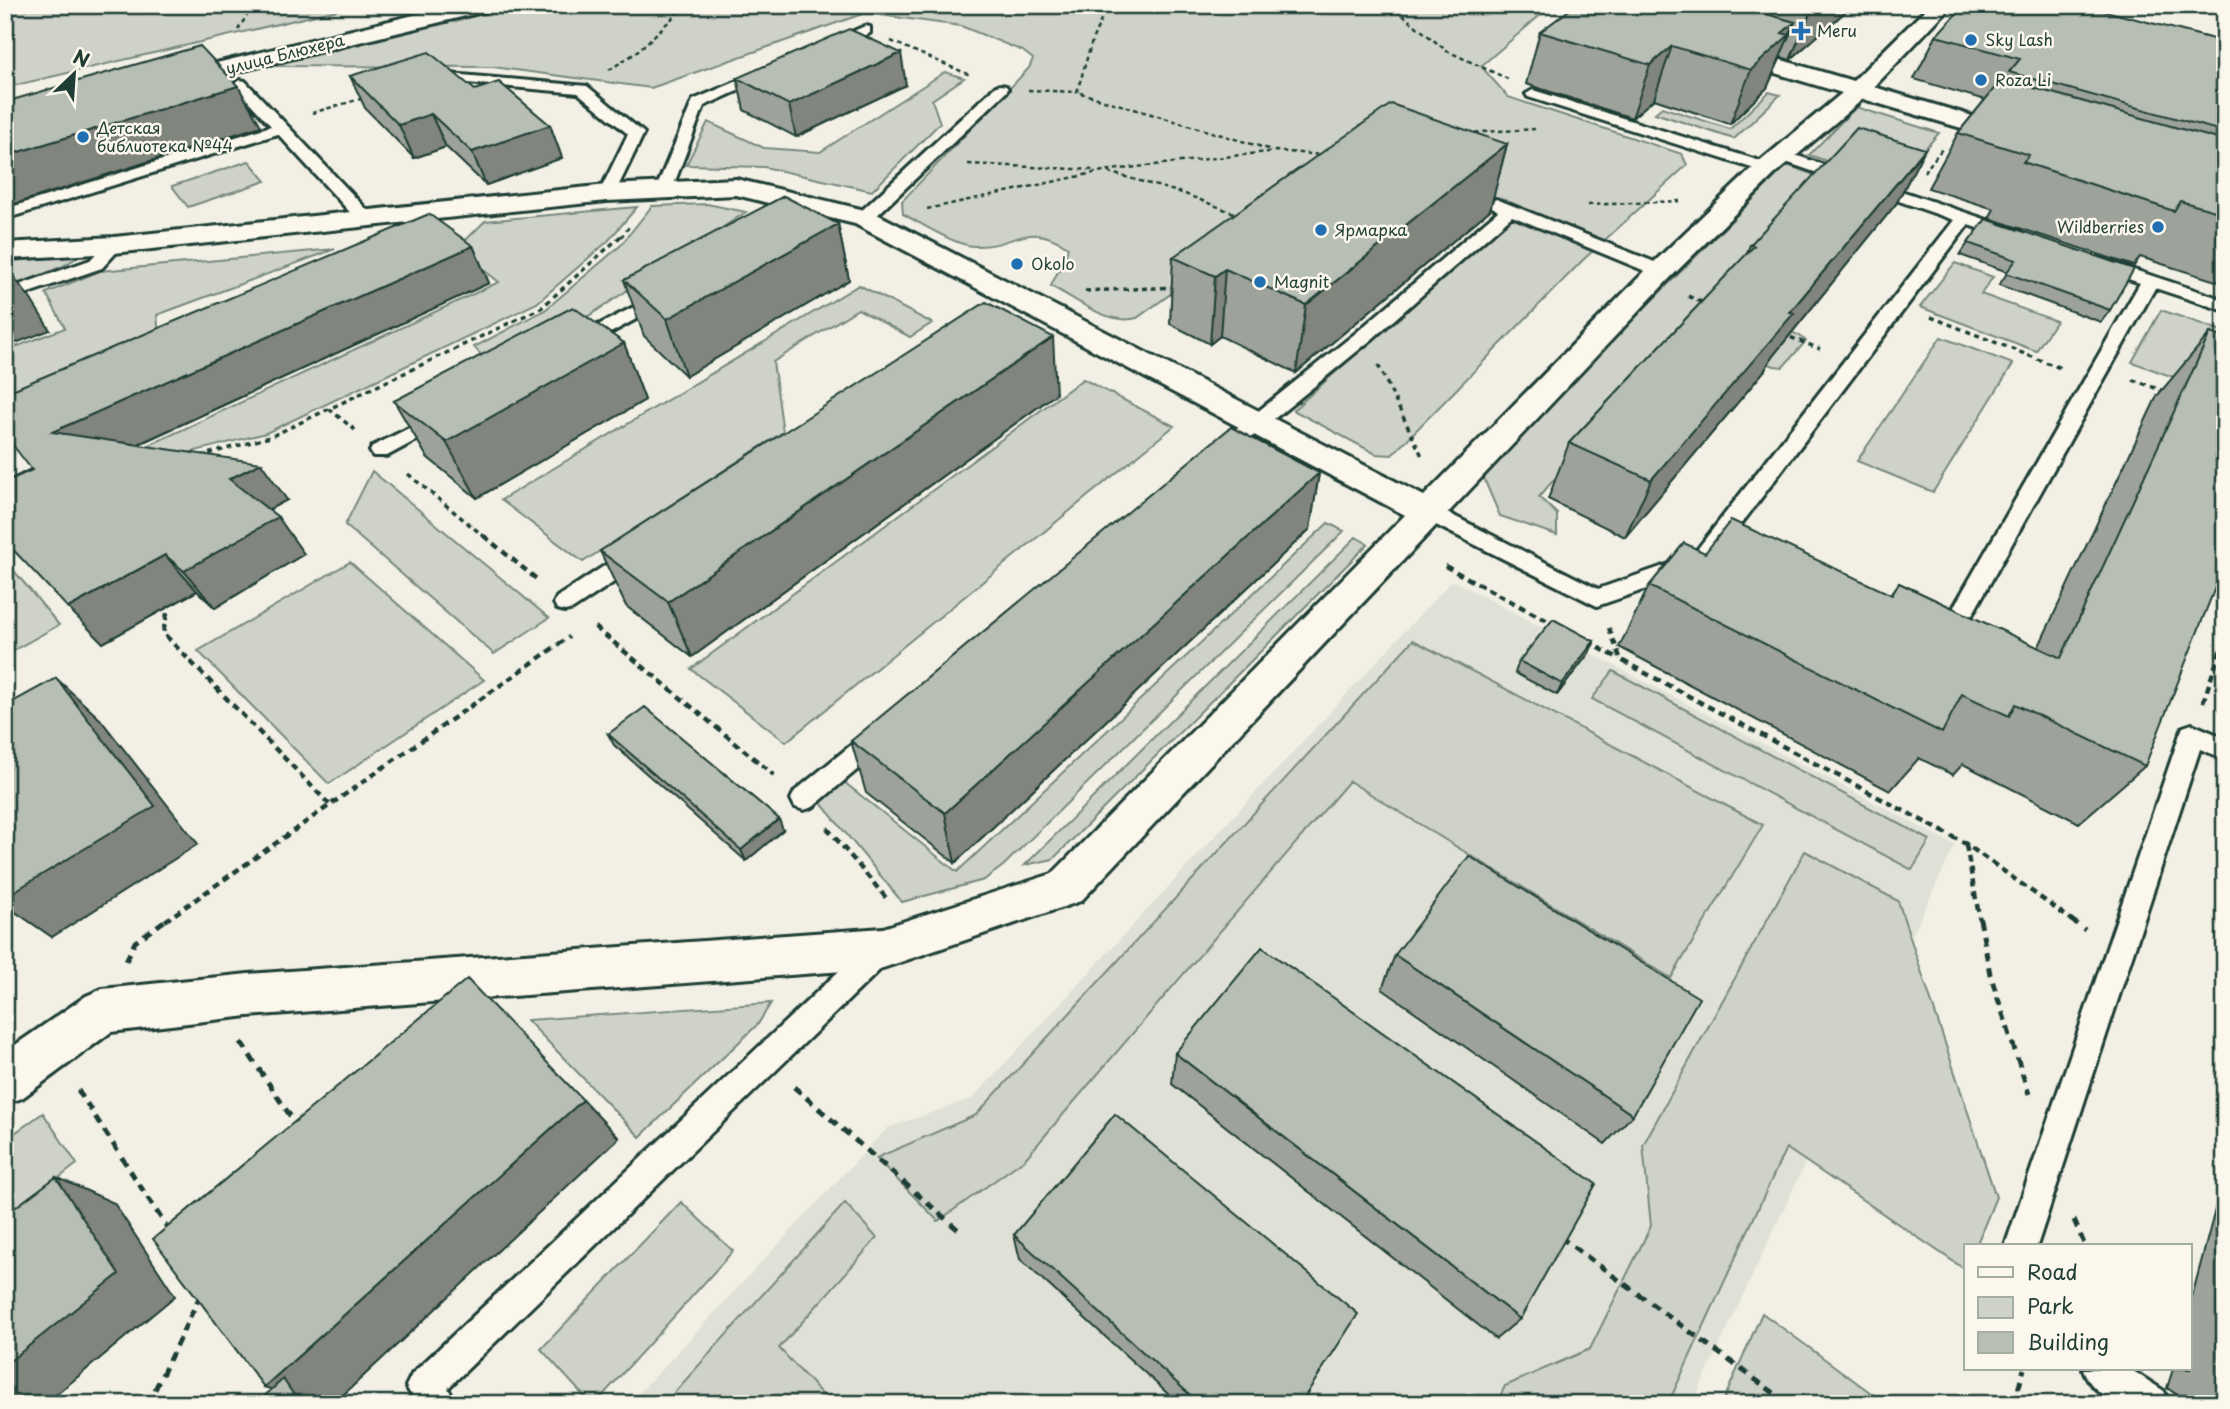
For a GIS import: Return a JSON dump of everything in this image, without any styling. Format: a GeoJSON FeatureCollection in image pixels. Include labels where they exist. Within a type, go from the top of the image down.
{"type":"FeatureCollection","features":[{"type":"Feature","properties":{"kind":"street","name":"улица Блюхера"},"geometry":{"type":"LineString","coordinates":[[148,87],[482,5]]}},
{"type":"Feature","properties":{"kind":"street"},"geometry":{"type":"LineString","coordinates":[[5,1081],[102,1011],[248,995],[883,948],[1066,888],[1656,276],[1775,162],[1858,90],[1942,5]]}},
{"type":"Feature","properties":{"kind":"street"},"geometry":{"type":"LineString","coordinates":[[1700,44],[2040,143]]}},
{"type":"Feature","properties":{"kind":"street"},"geometry":{"type":"LineString","coordinates":[[5,251],[114,245],[607,193],[736,187],[817,214],[864,218],[1014,304],[1256,423],[1428,512]]}},
{"type":"Feature","properties":{"kind":"lane"},"geometry":{"type":"LineString","coordinates":[[817,51],[865,30]]}},
{"type":"Feature","properties":{"kind":"lane"},"geometry":{"type":"LineString","coordinates":[[664,189],[698,103],[782,66]]}},
{"type":"Feature","properties":{"kind":"lane"},"geometry":{"type":"LineString","coordinates":[[439,77],[582,89],[636,133],[607,193]]}},
{"type":"Feature","properties":{"kind":"lane"},"geometry":{"type":"LineString","coordinates":[[240,84],[364,217]]}},
{"type":"Feature","properties":{"kind":"lane"},"geometry":{"type":"LineString","coordinates":[[864,218],[1001,89]]}},
{"type":"Feature","properties":{"kind":"lane"},"geometry":{"type":"LineString","coordinates":[[1533,93],[1903,198],[2026,239]]}},
{"type":"Feature","properties":{"kind":"lane"},"geometry":{"type":"LineString","coordinates":[[5,214],[279,126]]}},
{"type":"Feature","properties":{"kind":"lane"},"geometry":{"type":"LineString","coordinates":[[1474,196],[1510,209],[1656,276]]}},
{"type":"Feature","properties":{"kind":"lane"},"geometry":{"type":"LineString","coordinates":[[1206,464],[1364,336],[1510,209]]}},
{"type":"Feature","properties":{"kind":"lane"},"geometry":{"type":"LineString","coordinates":[[396,232],[425,212]]}},
{"type":"Feature","properties":{"kind":"lane"},"geometry":{"type":"LineString","coordinates":[[1428,512],[1597,598],[1700,562],[1964,218]]}},
{"type":"Feature","properties":{"kind":"lane"},"geometry":{"type":"LineString","coordinates":[[5,296],[96,264],[114,245]]}},
{"type":"Feature","properties":{"kind":"lane"},"geometry":{"type":"LineString","coordinates":[[2075,256],[2225,306]]}},
{"type":"Feature","properties":{"kind":"lane"},"geometry":{"type":"LineString","coordinates":[[1914,617],[1954,627],[2099,376],[2150,281]]}},
{"type":"Feature","properties":{"kind":"lane"},"geometry":{"type":"LineString","coordinates":[[563,352],[685,286]]}},
{"type":"Feature","properties":{"kind":"lane"},"geometry":{"type":"LineString","coordinates":[[380,450],[453,411]]}},
{"type":"Feature","properties":{"kind":"lane"},"geometry":{"type":"LineString","coordinates":[[565,603],[658,542]]}},
{"type":"Feature","properties":{"kind":"lane"},"geometry":{"type":"LineString","coordinates":[[1700,562],[1726,569]]}},
{"type":"Feature","properties":{"kind":"lane"},"geometry":{"type":"LineString","coordinates":[[804,799],[899,720]]}},
{"type":"Feature","properties":{"kind":"lane"},"geometry":{"type":"LineString","coordinates":[[2022,1244],[2192,734],[2225,749]]}},
{"type":"Feature","properties":{"kind":"lane"},"geometry":{"type":"LineString","coordinates":[[438,1404],[424,1386],[883,948]]}},
{"type":"Feature","properties":{"kind":"lane"},"geometry":{"type":"LineString","coordinates":[[2101,1370],[2151,1404]]}},
{"type":"Feature","properties":{"kind":"path"},"geometry":{"type":"LineString","coordinates":[[582,89],[637,52],[686,5]]}},
{"type":"Feature","properties":{"kind":"path"},"geometry":{"type":"LineString","coordinates":[[1077,92],[1093,38],[1108,5]]}},
{"type":"Feature","properties":{"kind":"path"},"geometry":{"type":"LineString","coordinates":[[1390,5],[1447,51],[1533,93]]}},
{"type":"Feature","properties":{"kind":"path"},"geometry":{"type":"LineString","coordinates":[[865,30],[1001,89],[1077,92],[1276,151],[1327,156]]}},
{"type":"Feature","properties":{"kind":"path"},"geometry":{"type":"LineString","coordinates":[[279,126],[364,98]]}},
{"type":"Feature","properties":{"kind":"path"},"geometry":{"type":"LineString","coordinates":[[1455,134],[1547,128]]}},
{"type":"Feature","properties":{"kind":"path"},"geometry":{"type":"LineString","coordinates":[[1903,198],[1948,142]]}},
{"type":"Feature","properties":{"kind":"path"},"geometry":{"type":"LineString","coordinates":[[864,218],[950,206],[1103,171],[1276,151]]}},
{"type":"Feature","properties":{"kind":"path"},"geometry":{"type":"LineString","coordinates":[[925,160],[1103,171],[1185,194],[1246,218]]}},
{"type":"Feature","properties":{"kind":"path"},"geometry":{"type":"LineString","coordinates":[[1510,209],[1691,200]]}},
{"type":"Feature","properties":{"kind":"path"},"geometry":{"type":"LineString","coordinates":[[190,459],[270,437],[541,307],[614,245],[636,219]]}},
{"type":"Feature","properties":{"kind":"path"},"geometry":{"type":"LineString","coordinates":[[1656,276],[1712,306]]}},
{"type":"Feature","properties":{"kind":"path"},"geometry":{"type":"LineString","coordinates":[[1014,304],[1183,287]]}},
{"type":"Feature","properties":{"kind":"path"},"geometry":{"type":"LineString","coordinates":[[1898,304],[2099,376],[2176,396]]}},
{"type":"Feature","properties":{"kind":"path"},"geometry":{"type":"LineString","coordinates":[[1773,330],[1853,363]]}},
{"type":"Feature","properties":{"kind":"path"},"geometry":{"type":"LineString","coordinates":[[1364,336],[1425,462]]}},
{"type":"Feature","properties":{"kind":"path"},"geometry":{"type":"LineString","coordinates":[[329,409],[804,799],[891,903]]}},
{"type":"Feature","properties":{"kind":"path"},"geometry":{"type":"LineString","coordinates":[[5,470],[22,492]]}},
{"type":"Feature","properties":{"kind":"path"},"geometry":{"type":"LineString","coordinates":[[1445,566],[1563,628]]}},
{"type":"Feature","properties":{"kind":"path"},"geometry":{"type":"LineString","coordinates":[[1597,598],[1621,660]]}},
{"type":"Feature","properties":{"kind":"path"},"geometry":{"type":"LineString","coordinates":[[158,600],[168,609],[163,633],[330,805]]}},
{"type":"Feature","properties":{"kind":"path"},"geometry":{"type":"LineString","coordinates":[[102,1011],[135,942],[589,622]]}},
{"type":"Feature","properties":{"kind":"path"},"geometry":{"type":"LineString","coordinates":[[2192,734],[2225,637]]}},
{"type":"Feature","properties":{"kind":"path"},"geometry":{"type":"LineString","coordinates":[[1586,641],[1966,844],[2119,954]]}},
{"type":"Feature","properties":{"kind":"path"},"geometry":{"type":"LineString","coordinates":[[1966,844],[1990,974],[2050,1160],[2084,1244]]}},
{"type":"Feature","properties":{"kind":"path"},"geometry":{"type":"LineString","coordinates":[[248,995],[238,1038],[296,1121],[288,1131]]}},
{"type":"Feature","properties":{"kind":"path"},"geometry":{"type":"LineString","coordinates":[[764,1061],[963,1234]]}},
{"type":"Feature","properties":{"kind":"path"},"geometry":{"type":"LineString","coordinates":[[76,1087],[175,1239]]}},
{"type":"Feature","properties":{"kind":"path"},"geometry":{"type":"LineString","coordinates":[[1556,1234],[1789,1404]]}},
{"type":"Feature","properties":{"kind":"path"},"geometry":{"type":"LineString","coordinates":[[148,1404],[205,1286]]}},
{"type":"Feature","properties":{"kind":"path"},"geometry":{"type":"LineString","coordinates":[[2014,1404],[2024,1370]]}},
{"type":"Feature","properties":{"kind":"shaded area"},"geometry":{"type":"Polygon","coordinates":[[[1452,580],[1955,845],[1692,1404],[629,1404],[887,1128],[973,1098],[1452,580]]]}},
{"type":"Feature","properties":{"kind":"green space"},"geometry":{"type":"Polygon","coordinates":[[[5,5],[359,5],[12,86],[5,84],[5,5]]]}},
{"type":"Feature","properties":{"kind":"green space"},"geometry":{"type":"Polygon","coordinates":[[[521,5],[1552,5],[1481,66],[1508,97],[1682,154],[1687,165],[1583,260],[1392,455],[1376,454],[1293,410],[1505,222],[1511,203],[1369,152],[1137,318],[1115,318],[1092,310],[1051,286],[1068,247],[1053,239],[1030,235],[988,245],[966,245],[947,238],[903,214],[902,201],[1029,68],[1033,59],[1023,51],[961,26],[865,13],[651,88],[493,67],[268,66],[521,5]]]}},
{"type":"Feature","properties":{"kind":"green space"},"geometry":{"type":"Polygon","coordinates":[[[945,72],[964,78],[932,100],[940,123],[872,191],[764,167],[686,165],[708,122],[764,148],[820,152],[945,72]]]}},
{"type":"Feature","properties":{"kind":"green space"},"geometry":{"type":"Polygon","coordinates":[[[1769,92],[1780,95],[1734,139],[1655,113],[1662,107],[1730,129],[1769,92]]]}},
{"type":"Feature","properties":{"kind":"green space"},"geometry":{"type":"Polygon","coordinates":[[[1856,107],[1939,133],[1894,184],[1809,155],[1856,107]]]}},
{"type":"Feature","properties":{"kind":"green space"},"geometry":{"type":"Polygon","coordinates":[[[249,161],[266,181],[188,207],[172,186],[249,161]]]}},
{"type":"Feature","properties":{"kind":"green space"},"geometry":{"type":"Polygon","coordinates":[[[1787,165],[1820,177],[1711,300],[1799,335],[1806,341],[1783,367],[1774,366],[1684,328],[1539,497],[1557,514],[1557,535],[1500,516],[1481,472],[1787,165]]]}},
{"type":"Feature","properties":{"kind":"green space"},"geometry":{"type":"Polygon","coordinates":[[[707,204],[746,212],[584,319],[484,358],[474,347],[545,310],[620,246],[652,206],[707,204]]]}},
{"type":"Feature","properties":{"kind":"green space"},"geometry":{"type":"Polygon","coordinates":[[[637,207],[608,241],[537,303],[266,433],[66,484],[499,282],[453,246],[467,239],[485,221],[637,207]]]}},
{"type":"Feature","properties":{"kind":"green space"},"geometry":{"type":"Polygon","coordinates":[[[335,249],[157,315],[160,344],[5,434],[5,351],[65,328],[46,293],[100,271],[335,249]]]}},
{"type":"Feature","properties":{"kind":"green space"},"geometry":{"type":"Polygon","coordinates":[[[88,251],[63,266],[5,290],[5,254],[88,251]]]}},
{"type":"Feature","properties":{"kind":"green space"},"geometry":{"type":"Polygon","coordinates":[[[1955,263],[1993,277],[1981,294],[2056,321],[2036,351],[1920,307],[1955,263]]]}},
{"type":"Feature","properties":{"kind":"green space"},"geometry":{"type":"Polygon","coordinates":[[[859,285],[932,323],[910,337],[858,309],[773,362],[783,432],[583,562],[501,500],[859,285]]]}},
{"type":"Feature","properties":{"kind":"green space"},"geometry":{"type":"Polygon","coordinates":[[[2161,310],[2225,332],[2225,396],[2132,362],[2161,310]]]}},
{"type":"Feature","properties":{"kind":"green space"},"geometry":{"type":"Polygon","coordinates":[[[1941,337],[2013,364],[1933,492],[1857,461],[1941,337]]]}},
{"type":"Feature","properties":{"kind":"green space"},"geometry":{"type":"Polygon","coordinates":[[[1083,379],[1174,426],[786,742],[691,669],[1083,379]]]}},
{"type":"Feature","properties":{"kind":"green space"},"geometry":{"type":"Polygon","coordinates":[[[372,471],[549,618],[494,654],[345,525],[372,471]]]}},
{"type":"Feature","properties":{"kind":"green space"},"geometry":{"type":"Polygon","coordinates":[[[1328,523],[1344,531],[1003,866],[984,880],[902,902],[820,802],[844,782],[957,872],[1328,523]]]}},
{"type":"Feature","properties":{"kind":"green space"},"geometry":{"type":"Polygon","coordinates":[[[1356,537],[1368,544],[1053,859],[1025,865],[1356,537]]]}},
{"type":"Feature","properties":{"kind":"green space"},"geometry":{"type":"Polygon","coordinates":[[[5,560],[59,625],[5,655],[5,560]]]}},
{"type":"Feature","properties":{"kind":"green space"},"geometry":{"type":"Polygon","coordinates":[[[350,562],[484,680],[329,784],[198,651],[350,562]]]}},
{"type":"Feature","properties":{"kind":"green space"},"geometry":{"type":"Polygon","coordinates":[[[1413,640],[1763,825],[1671,978],[1349,781],[1025,1159],[938,1221],[876,1158],[976,1115],[1413,640]]]}},
{"type":"Feature","properties":{"kind":"green space"},"geometry":{"type":"Polygon","coordinates":[[[1613,671],[1930,840],[1912,870],[1592,699],[1613,671]]]}},
{"type":"Feature","properties":{"kind":"green space"},"geometry":{"type":"Polygon","coordinates":[[[1805,851],[1898,901],[1996,1197],[1977,1244],[1964,1244],[1964,1269],[1786,1148],[1668,1404],[1496,1404],[1505,1386],[1590,1349],[1651,1226],[1643,1145],[1805,851]]]}},
{"type":"Feature","properties":{"kind":"green space"},"geometry":{"type":"Polygon","coordinates":[[[771,1003],[758,1024],[640,1137],[527,1020],[771,1003]]]}},
{"type":"Feature","properties":{"kind":"green space"},"geometry":{"type":"Polygon","coordinates":[[[43,1113],[77,1164],[5,1219],[5,1140],[43,1113]]]}},
{"type":"Feature","properties":{"kind":"green space"},"geometry":{"type":"Polygon","coordinates":[[[681,1202],[733,1251],[595,1404],[591,1404],[541,1349],[681,1202]]]}},
{"type":"Feature","properties":{"kind":"green space"},"geometry":{"type":"Polygon","coordinates":[[[845,1203],[877,1238],[779,1348],[831,1404],[664,1404],[845,1203]]]}},
{"type":"Feature","properties":{"kind":"green space"},"geometry":{"type":"Polygon","coordinates":[[[1762,1313],[1886,1404],[1722,1404],[1762,1313]]]}},
{"type":"Feature","properties":{"kind":"building"},"geometry":{"type":"Polygon","coordinates":[[[1576,5],[1733,5],[1795,22],[1782,33],[1789,35],[1751,70],[1672,46],[1650,65],[1540,32],[1576,5]]]}},
{"type":"Feature","properties":{"kind":"building"},"geometry":{"type":"Polygon","coordinates":[[[1796,5],[1817,5],[1812,9],[1796,5]]]}},
{"type":"Feature","properties":{"kind":"building"},"geometry":{"type":"Polygon","coordinates":[[[1964,5],[2082,5],[2225,42],[2225,132],[2009,72],[2020,59],[1936,36],[1964,5]]]}},
{"type":"Feature","properties":{"kind":"building"},"geometry":{"type":"Polygon","coordinates":[[[849,29],[901,53],[789,105],[737,78],[849,29]]]}},
{"type":"Feature","properties":{"kind":"building"},"geometry":{"type":"Polygon","coordinates":[[[200,46],[238,86],[5,156],[5,102],[200,46]]]}},
{"type":"Feature","properties":{"kind":"building"},"geometry":{"type":"Polygon","coordinates":[[[429,52],[475,90],[499,82],[550,125],[472,152],[431,114],[399,125],[350,76],[429,52]]]}},
{"type":"Feature","properties":{"kind":"building"},"geometry":{"type":"Polygon","coordinates":[[[2002,79],[2225,141],[2225,214],[2180,201],[2174,211],[2023,162],[2029,155],[1958,133],[2002,79]]]}},
{"type":"Feature","properties":{"kind":"building"},"geometry":{"type":"Polygon","coordinates":[[[1391,104],[1507,144],[1306,305],[1225,269],[1215,276],[1173,257],[1391,104]]]}},
{"type":"Feature","properties":{"kind":"building"},"geometry":{"type":"Polygon","coordinates":[[[1857,128],[1925,149],[1790,312],[1794,313],[1651,480],[1569,443],[1754,246],[1750,245],[1857,128]]]}},
{"type":"Feature","properties":{"kind":"building"},"geometry":{"type":"Polygon","coordinates":[[[784,196],[838,224],[667,319],[624,280],[784,196]]]}},
{"type":"Feature","properties":{"kind":"building"},"geometry":{"type":"Polygon","coordinates":[[[429,214],[473,246],[52,432],[261,463],[229,479],[278,517],[184,571],[165,555],[68,608],[5,541],[5,482],[32,470],[5,435],[5,393],[429,214]]]}},
{"type":"Feature","properties":{"kind":"building"},"geometry":{"type":"Polygon","coordinates":[[[1986,219],[2134,269],[2110,310],[2006,273],[2016,260],[1968,243],[1986,219]]]}},
{"type":"Feature","properties":{"kind":"building"},"geometry":{"type":"Polygon","coordinates":[[[986,302],[1053,337],[668,602],[600,551],[986,302]]]}},
{"type":"Feature","properties":{"kind":"building"},"geometry":{"type":"Polygon","coordinates":[[[573,307],[624,343],[446,442],[394,401],[573,307]]]}},
{"type":"Feature","properties":{"kind":"building"},"geometry":{"type":"Polygon","coordinates":[[[2210,333],[2225,338],[2225,562],[2145,766],[2015,704],[2009,716],[1962,694],[1942,733],[1649,586],[1684,543],[1705,553],[1731,520],[1892,595],[1899,583],[2061,658],[2210,333]]]}},
{"type":"Feature","properties":{"kind":"building"},"geometry":{"type":"Polygon","coordinates":[[[1231,427],[1319,473],[945,813],[851,741],[1231,427]]]}},
{"type":"Feature","properties":{"kind":"building"},"geometry":{"type":"Polygon","coordinates":[[[1553,619],[1594,641],[1562,684],[1519,661],[1553,619]]]}},
{"type":"Feature","properties":{"kind":"building"},"geometry":{"type":"Polygon","coordinates":[[[56,678],[155,806],[5,897],[5,706],[56,678]]]}},
{"type":"Feature","properties":{"kind":"building"},"geometry":{"type":"Polygon","coordinates":[[[645,707],[779,819],[741,850],[608,734],[645,707]]]}},
{"type":"Feature","properties":{"kind":"building"},"geometry":{"type":"Polygon","coordinates":[[[1469,856],[1699,998],[1633,1115],[1395,955],[1469,856]]]}},
{"type":"Feature","properties":{"kind":"building"},"geometry":{"type":"Polygon","coordinates":[[[1262,947],[1596,1184],[1520,1319],[1175,1053],[1262,947]]]}},
{"type":"Feature","properties":{"kind":"building"},"geometry":{"type":"Polygon","coordinates":[[[467,979],[583,1100],[264,1387],[153,1239],[467,979]]]}},
{"type":"Feature","properties":{"kind":"building"},"geometry":{"type":"Polygon","coordinates":[[[1115,1114],[1358,1314],[1300,1404],[1200,1404],[1014,1235],[1115,1114]]]}},
{"type":"Feature","properties":{"kind":"building"},"geometry":{"type":"Polygon","coordinates":[[[56,1177],[119,1274],[5,1365],[5,1215],[56,1177]]]}},
{"type":"Feature","properties":{"kind":"building"},"geometry":{"type":"Polygon","coordinates":[[[283,1379],[300,1404],[256,1404],[283,1379]]]}},
{"type":"Feature","properties":{"kind":"place","name":"Меги"},"geometry":{"type":"Point","coordinates":[1801,31]}},
{"type":"Feature","properties":{"kind":"place","name":"Sky Lash"},"geometry":{"type":"Point","coordinates":[1971,40]}},
{"type":"Feature","properties":{"kind":"place","name":"Roza Li"},"geometry":{"type":"Point","coordinates":[1981,80]}},
{"type":"Feature","properties":{"kind":"place","name":"Детская библиотека №44"},"geometry":{"type":"Point","coordinates":[83,137]}},
{"type":"Feature","properties":{"kind":"place","name":"Wildberries"},"geometry":{"type":"Point","coordinates":[2158,227]}},
{"type":"Feature","properties":{"kind":"place","name":"Ярмарка"},"geometry":{"type":"Point","coordinates":[1321,230]}},
{"type":"Feature","properties":{"kind":"place","name":"Okolo"},"geometry":{"type":"Point","coordinates":[1017,264]}},
{"type":"Feature","properties":{"kind":"place","name":"Magnit"},"geometry":{"type":"Point","coordinates":[1260,282]}}]}
